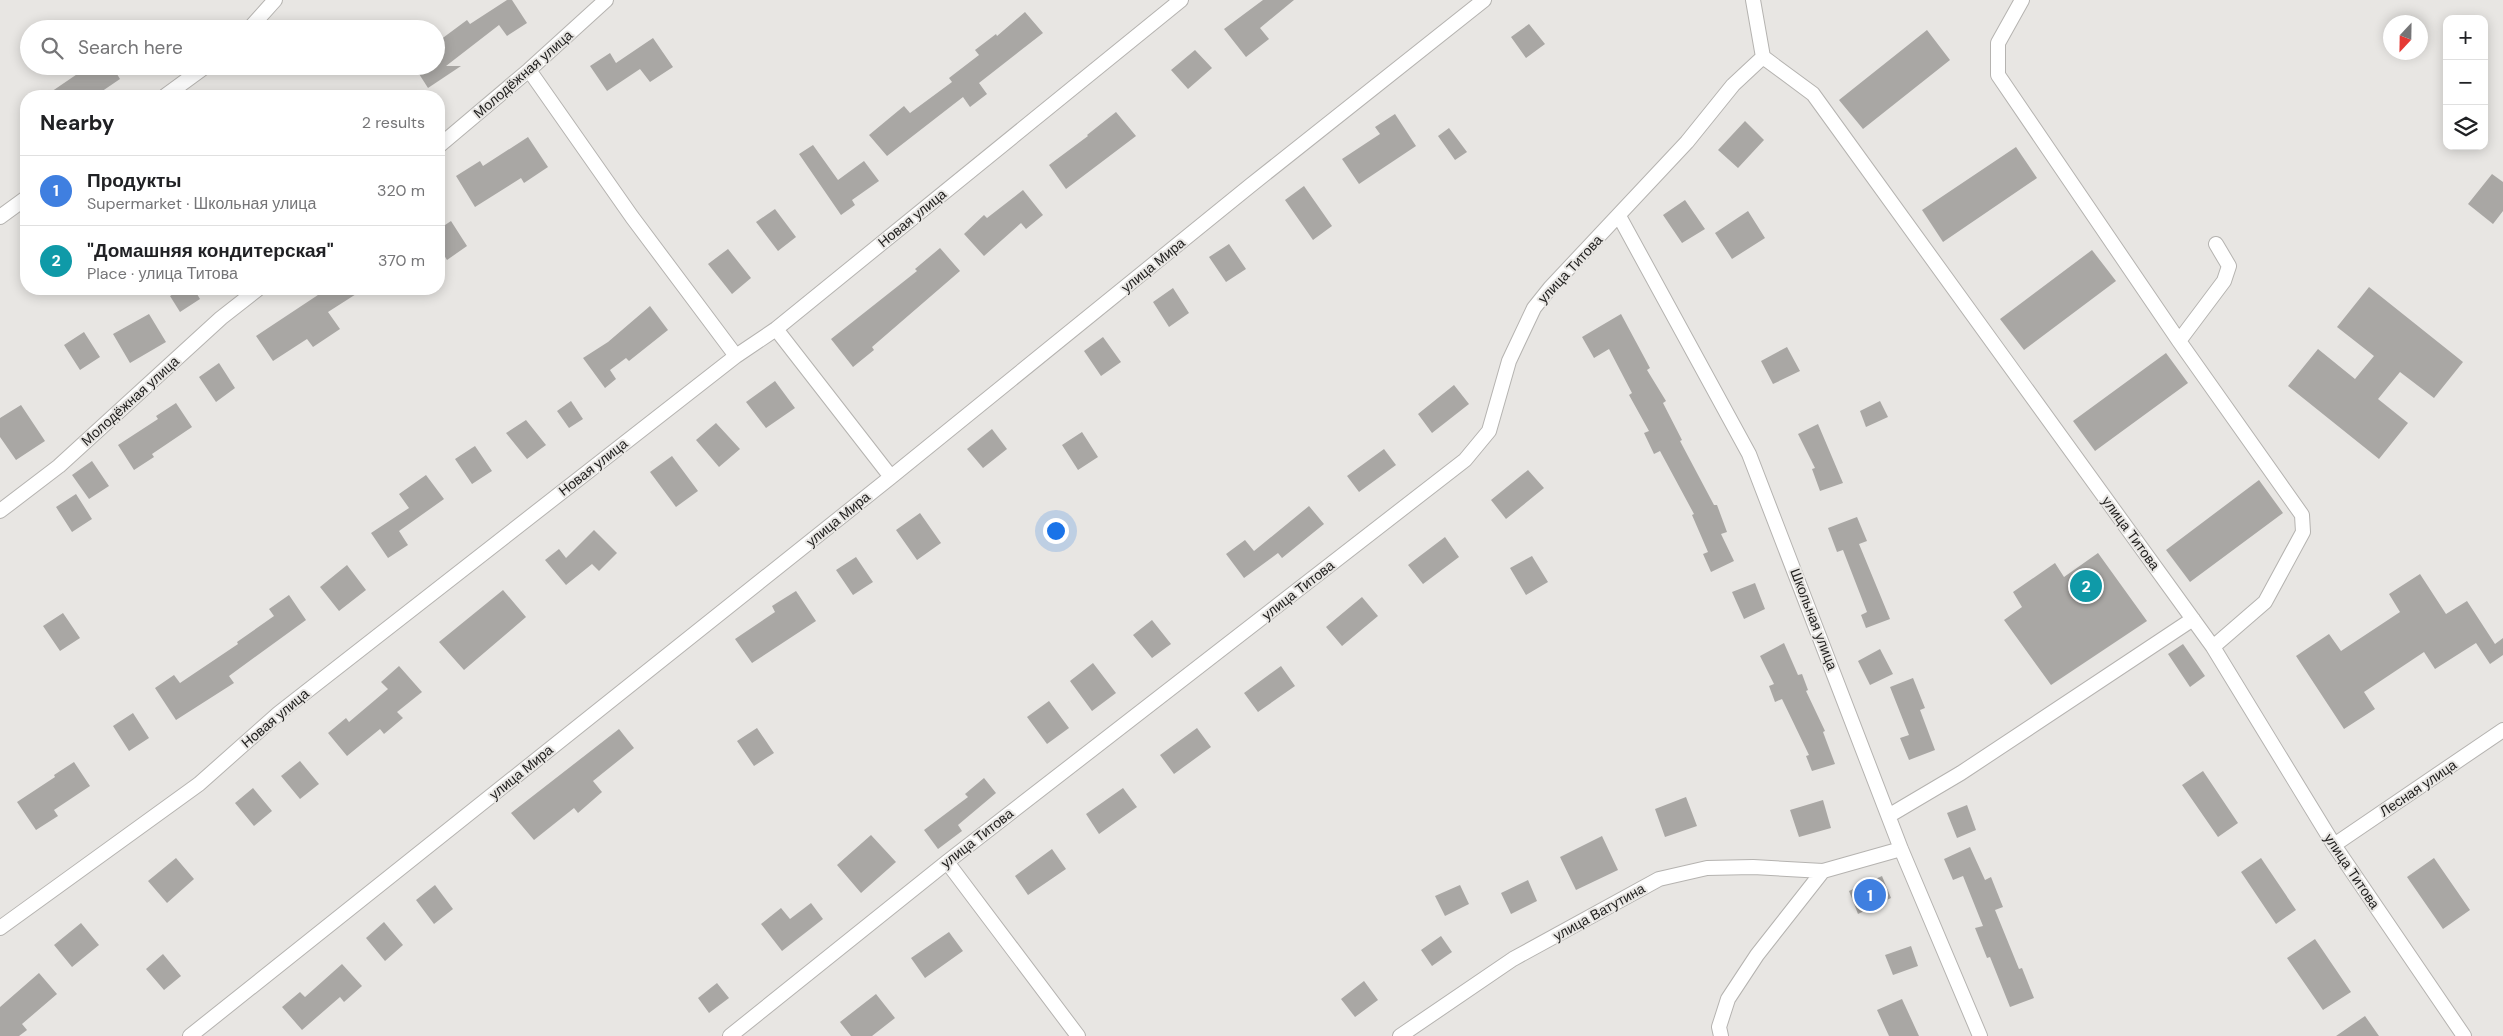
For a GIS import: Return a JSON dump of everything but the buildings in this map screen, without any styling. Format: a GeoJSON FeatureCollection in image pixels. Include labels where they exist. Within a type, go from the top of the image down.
{"type":"FeatureCollection","features":[{"type":"Feature","properties":{"kind":"street"},"geometry":{"type":"LineString","coordinates":[[258,20],[275,0]]}},
{"type":"Feature","properties":{"kind":"street","name":"Молодёжная улица"},"geometry":{"type":"LineString","coordinates":[[445,141],[529,70],[606,0]]}},
{"type":"Feature","properties":{"kind":"street","name":"Новая улица"},"geometry":{"type":"LineString","coordinates":[[0,928],[199,784],[279,713],[736,356],[776,329],[1181,0]]}},
{"type":"Feature","properties":{"kind":"street","name":"улица Мира"},"geometry":{"type":"LineString","coordinates":[[190,1036],[891,477],[1243,191],[1484,0]]}},
{"type":"Feature","properties":{"kind":"street"},"geometry":{"type":"LineString","coordinates":[[1753,0],[1763,57]]}},
{"type":"Feature","properties":{"kind":"street"},"geometry":{"type":"LineString","coordinates":[[2022,0],[1998,43],[1998,75],[2179,341],[2302,515],[2303,532],[2265,602],[2213,646]]}},
{"type":"Feature","properties":{"kind":"street","name":"улица Титова"},"geometry":{"type":"LineString","coordinates":[[730,1036],[947,862],[1465,460],[1490,431],[1509,361],[1534,308],[1550,288],[1687,142],[1733,85],[1763,57],[1813,94],[2213,646],[2334,845],[2464,1036]]}},
{"type":"Feature","properties":{"kind":"street"},"geometry":{"type":"LineString","coordinates":[[529,70],[632,217],[736,356]]}},
{"type":"Feature","properties":{"kind":"street"},"geometry":{"type":"LineString","coordinates":[[173,90],[194,75]]}},
{"type":"Feature","properties":{"kind":"street"},"geometry":{"type":"LineString","coordinates":[[0,217],[20,202]]}},
{"type":"Feature","properties":{"kind":"street","name":"Школьная улица"},"geometry":{"type":"LineString","coordinates":[[1619,216],[1749,454],[1890,815],[1901,849],[1980,1036]]}},
{"type":"Feature","properties":{"kind":"street"},"geometry":{"type":"LineString","coordinates":[[2179,341],[2224,281],[2229,266],[2216,244]]}},
{"type":"Feature","properties":{"kind":"street","name":"Молодёжная улица"},"geometry":{"type":"LineString","coordinates":[[0,511],[59,466],[221,318],[250,295]]}},
{"type":"Feature","properties":{"kind":"street"},"geometry":{"type":"LineString","coordinates":[[776,329],[891,477]]}},
{"type":"Feature","properties":{"kind":"street"},"geometry":{"type":"LineString","coordinates":[[1890,815],[1961,773],[2193,619]]}},
{"type":"Feature","properties":{"kind":"street","name":"Лесная улица"},"geometry":{"type":"LineString","coordinates":[[2334,845],[2503,730]]}},
{"type":"Feature","properties":{"kind":"street","name":"улица Ватутина"},"geometry":{"type":"LineString","coordinates":[[1400,1036],[1513,959],[1659,879],[1707,868],[1754,867],[1823,871],[1901,849]]}},
{"type":"Feature","properties":{"kind":"street"},"geometry":{"type":"LineString","coordinates":[[947,862],[1078,1036]]}},
{"type":"Feature","properties":{"kind":"street"},"geometry":{"type":"LineString","coordinates":[[1721,1036],[1719,1026],[1728,999],[1756,954],[1823,871]]}},
{"type":"Feature","properties":{"kind":"place","name":"\"Домашняя кондитерская\""},"geometry":{"type":"Point","coordinates":[2086,586]}},
{"type":"Feature","properties":{"kind":"place","name":"Продукты"},"geometry":{"type":"Point","coordinates":[1870,895]}}]}
